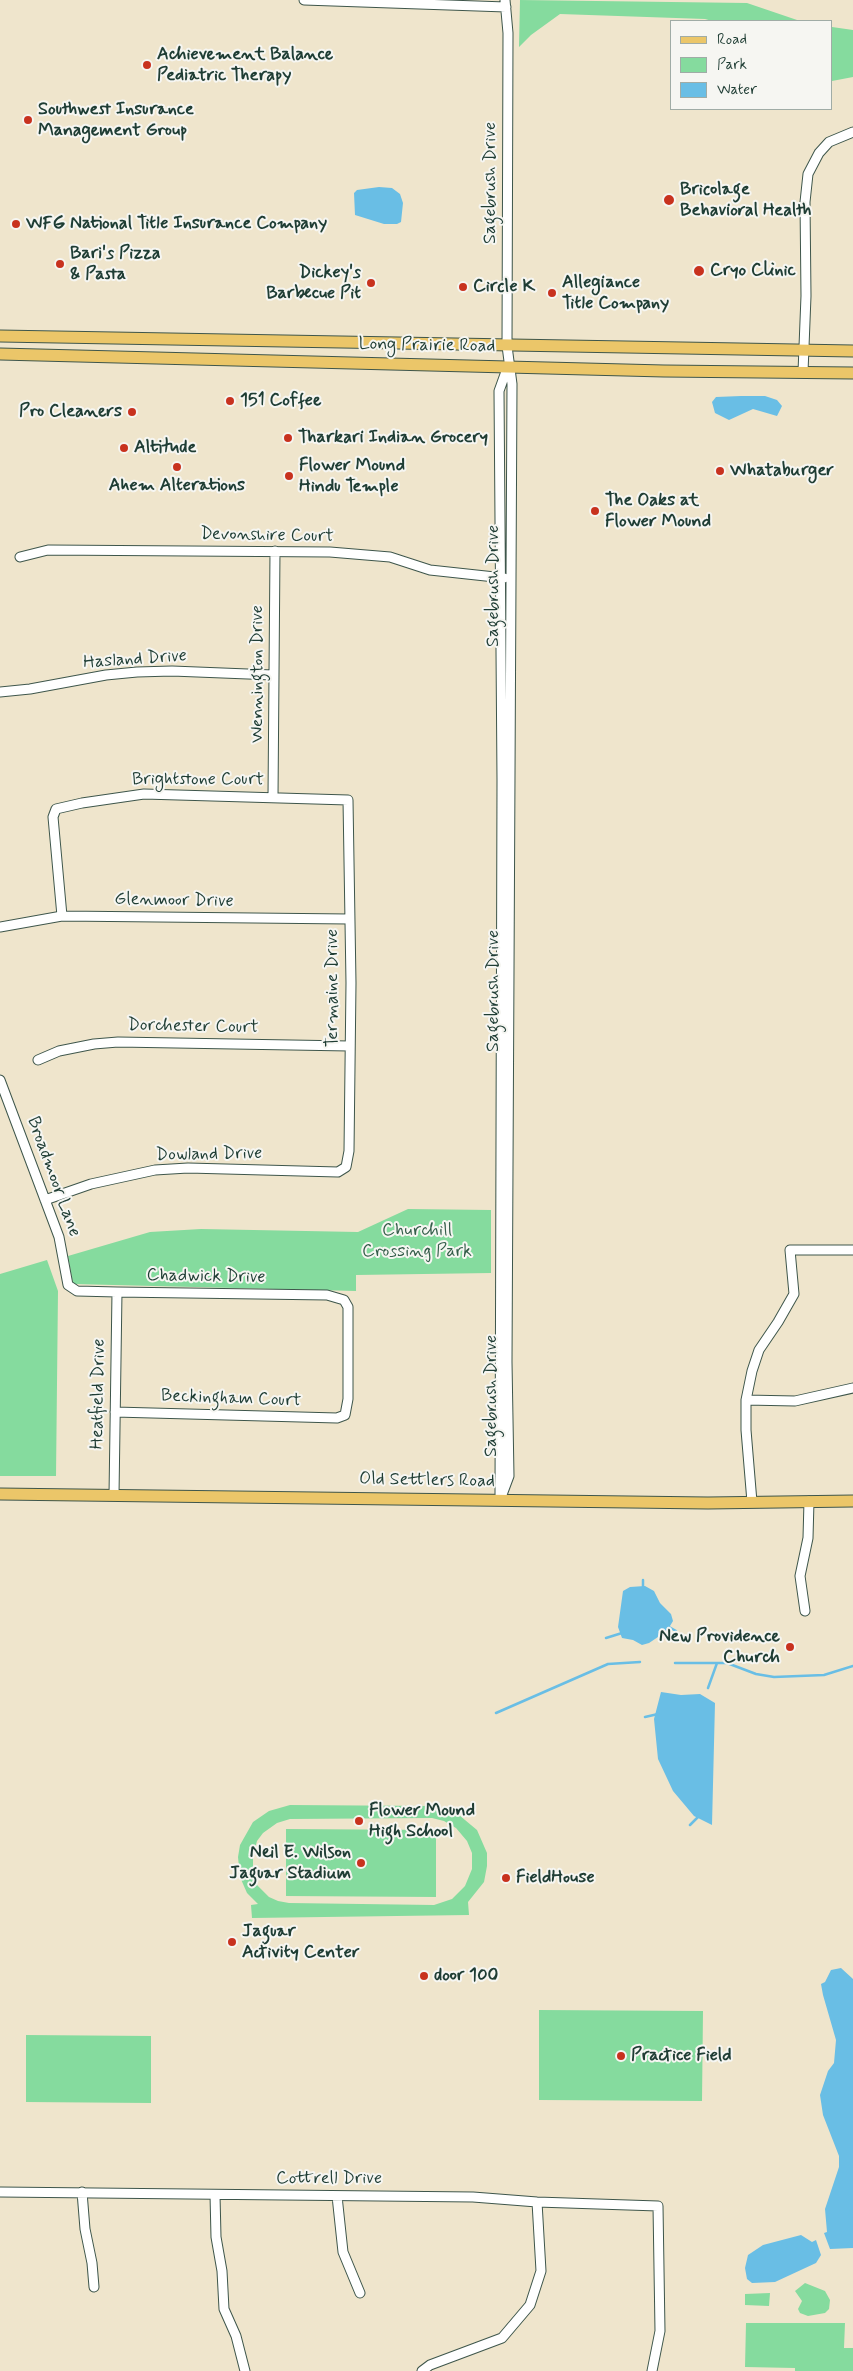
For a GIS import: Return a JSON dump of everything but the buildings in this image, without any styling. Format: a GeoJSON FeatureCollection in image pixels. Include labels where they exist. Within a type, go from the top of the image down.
{"type":"FeatureCollection","features":[{"type":"Feature","properties":{"kind":"main road","name":"Long Prairie Road"},"geometry":{"type":"LineString","coordinates":[[0,336],[853,351]]}},
{"type":"Feature","properties":{"kind":"main road"},"geometry":{"type":"LineString","coordinates":[[246,359],[248,340]]}},
{"type":"Feature","properties":{"kind":"main road","name":"Long Prairie Road"},"geometry":{"type":"LineString","coordinates":[[0,354],[508,365],[664,371],[853,372]]}},
{"type":"Feature","properties":{"kind":"main road","name":"Old Settlers Road"},"geometry":{"type":"LineString","coordinates":[[0,1494],[500,1500],[853,1501]]}},
{"type":"Feature","properties":{"kind":"street"},"geometry":{"type":"LineString","coordinates":[[304,0],[505,3]]}},
{"type":"Feature","properties":{"kind":"street","name":"Sagebrush Drive"},"geometry":{"type":"LineString","coordinates":[[504,1128],[512,579],[512,384],[507,346],[508,33],[505,3]]}},
{"type":"Feature","properties":{"kind":"street"},"geometry":{"type":"LineString","coordinates":[[803,372],[805,202],[808,174],[819,153],[829,142],[853,132]]}},
{"type":"Feature","properties":{"kind":"street","name":"Sagebrush Drive"},"geometry":{"type":"LineString","coordinates":[[500,1500],[509,1476],[499,578],[499,391],[508,365]]}},
{"type":"Feature","properties":{"kind":"street"},"geometry":{"type":"LineString","coordinates":[[499,476],[504,476],[506,480],[508,511],[511,516]]}},
{"type":"Feature","properties":{"kind":"street","name":"Devonshire Court"},"geometry":{"type":"LineString","coordinates":[[20,557],[48,550],[275,551],[371,555],[390,557],[430,570],[512,579]]}},
{"type":"Feature","properties":{"kind":"street","name":"Wennington Drive"},"geometry":{"type":"LineString","coordinates":[[273,797],[275,551]]}},
{"type":"Feature","properties":{"kind":"street","name":"Hasland Drive"},"geometry":{"type":"LineString","coordinates":[[0,692],[30,689],[106,675],[137,672],[172,671],[273,675]]}},
{"type":"Feature","properties":{"kind":"street","name":"Brightstone Court"},"geometry":{"type":"LineString","coordinates":[[62,916],[53,817],[56,809],[82,803],[144,794],[348,800],[348,810]]}},
{"type":"Feature","properties":{"kind":"street","name":"Termaine Drive"},"geometry":{"type":"LineString","coordinates":[[346,1166],[349,1151],[348,810]]}},
{"type":"Feature","properties":{"kind":"street","name":"Glenmoor Drive"},"geometry":{"type":"LineString","coordinates":[[0,927],[62,916],[349,920]]}},
{"type":"Feature","properties":{"kind":"street","name":"Dorchester Court"},"geometry":{"type":"LineString","coordinates":[[38,1060],[68,1049],[118,1042],[349,1046]]}},
{"type":"Feature","properties":{"kind":"street","name":"Broadmoor Lane"},"geometry":{"type":"LineString","coordinates":[[0,1080],[61,1247],[68,1285]]}},
{"type":"Feature","properties":{"kind":"street","name":"Dowland Drive"},"geometry":{"type":"LineString","coordinates":[[44,1200],[91,1184],[155,1170],[188,1168],[338,1172],[346,1166]]}},
{"type":"Feature","properties":{"kind":"street"},"geometry":{"type":"LineString","coordinates":[[752,1502],[746,1430],[746,1400],[759,1350],[794,1294],[790,1250],[853,1250]]}},
{"type":"Feature","properties":{"kind":"street","name":"Chadwick Drive"},"geometry":{"type":"LineString","coordinates":[[68,1285],[77,1291],[328,1295],[344,1300],[348,1307],[348,1399],[345,1415]]}},
{"type":"Feature","properties":{"kind":"street","name":"Heatfield Drive"},"geometry":{"type":"LineString","coordinates":[[114,1496],[117,1292]]}},
{"type":"Feature","properties":{"kind":"street"},"geometry":{"type":"LineString","coordinates":[[746,1400],[795,1401],[853,1388]]}},
{"type":"Feature","properties":{"kind":"street","name":"Beckingham Court"},"geometry":{"type":"LineString","coordinates":[[115,1412],[337,1418],[345,1415]]}},
{"type":"Feature","properties":{"kind":"street"},"geometry":{"type":"LineString","coordinates":[[805,1611],[800,1576],[808,1538],[809,1502]]}},
{"type":"Feature","properties":{"kind":"street","name":"Cottrell Drive"},"geometry":{"type":"LineString","coordinates":[[0,2192],[473,2197],[537,2202],[658,2206],[660,2330],[652,2371]]}},
{"type":"Feature","properties":{"kind":"street"},"geometry":{"type":"LineString","coordinates":[[82,2192],[85,2229],[92,2263],[94,2287]]}},
{"type":"Feature","properties":{"kind":"street"},"geometry":{"type":"LineString","coordinates":[[215,2195],[216,2237],[222,2271],[224,2309],[236,2336],[246,2371]]}},
{"type":"Feature","properties":{"kind":"street"},"geometry":{"type":"LineString","coordinates":[[337,2196],[343,2252],[360,2293]]}},
{"type":"Feature","properties":{"kind":"street"},"geometry":{"type":"LineString","coordinates":[[422,2371],[430,2365],[502,2338],[530,2305],[540,2271],[537,2202]]}},
{"type":"Feature","properties":{"kind":"green space"},"geometry":{"type":"Polygon","coordinates":[[[520,0],[747,3],[797,20],[708,20],[560,14],[531,35],[519,47],[520,0]]]}},
{"type":"Feature","properties":{"kind":"green space"},"geometry":{"type":"Polygon","coordinates":[[[833,27],[853,30],[853,77],[833,81],[833,27]]]}},
{"type":"Feature","properties":{"kind":"green space","name":"Churchill Crossing Park"},"geometry":{"type":"Polygon","coordinates":[[[408,1209],[491,1210],[491,1273],[356,1275],[356,1291],[73,1284],[68,1256],[150,1232],[201,1229],[358,1232],[408,1209]]]}},
{"type":"Feature","properties":{"kind":"green space"},"geometry":{"type":"Polygon","coordinates":[[[47,1260],[58,1291],[56,1476],[0,1476],[0,1274],[47,1260]]]}},
{"type":"Feature","properties":{"kind":"green space"},"geometry":{"type":"Polygon","coordinates":[[[290,1805],[433,1806],[453,1810],[477,1830],[487,1853],[484,1882],[468,1902],[469,1915],[252,1918],[251,1905],[258,1904],[247,1893],[240,1877],[238,1857],[240,1845],[253,1822],[269,1811],[290,1805]],[[432,1818],[290,1819],[277,1823],[263,1833],[257,1841],[253,1856],[253,1872],[257,1885],[269,1897],[278,1901],[289,1903],[434,1905],[452,1899],[465,1886],[472,1869],[472,1853],[467,1841],[456,1828],[444,1821],[432,1818]]]}},
{"type":"Feature","properties":{"kind":"green space","name":"Neil E. Wilson Jaguar Stadium"},"geometry":{"type":"Polygon","coordinates":[[[286,1829],[436,1830],[436,1897],[286,1896],[286,1829]]]}},
{"type":"Feature","properties":{"kind":"green space","name":"Practice Field"},"geometry":{"type":"Polygon","coordinates":[[[539,2010],[703,2011],[702,2101],[539,2100],[539,2010]]]}},
{"type":"Feature","properties":{"kind":"green space"},"geometry":{"type":"Polygon","coordinates":[[[26,2035],[151,2036],[151,2103],[26,2102],[26,2035]]]}},
{"type":"Feature","properties":{"kind":"green space"},"geometry":{"type":"Polygon","coordinates":[[[805,2283],[825,2291],[830,2300],[829,2309],[825,2313],[808,2316],[800,2313],[798,2309],[802,2301],[795,2291],[805,2283]]]}},
{"type":"Feature","properties":{"kind":"green space"},"geometry":{"type":"Polygon","coordinates":[[[770,2293],[769,2306],[745,2305],[745,2294],[770,2293]]]}},
{"type":"Feature","properties":{"kind":"green space"},"geometry":{"type":"Polygon","coordinates":[[[746,2323],[845,2323],[844,2348],[853,2348],[853,2371],[795,2371],[795,2368],[745,2367],[746,2323]]]}},
{"type":"Feature","properties":{"kind":"water"},"geometry":{"type":"Polygon","coordinates":[[[379,187],[392,188],[400,194],[403,203],[401,222],[397,224],[384,224],[355,215],[354,193],[357,190],[379,187]]]}},
{"type":"Feature","properties":{"kind":"water"},"geometry":{"type":"Polygon","coordinates":[[[765,396],[777,400],[782,406],[777,416],[753,409],[729,420],[715,413],[712,402],[716,397],[765,396]]]}},
{"type":"Feature","properties":{"kind":"water"},"geometry":{"type":"Polygon","coordinates":[[[645,1586],[654,1591],[660,1603],[671,1614],[673,1621],[667,1631],[649,1643],[642,1645],[633,1640],[622,1638],[618,1627],[623,1591],[630,1587],[645,1586]]]}},
{"type":"Feature","properties":{"kind":"water"},"geometry":{"type":"Polygon","coordinates":[[[661,1692],[681,1695],[700,1694],[715,1703],[712,1825],[694,1816],[673,1791],[658,1759],[654,1719],[661,1692]]]}},
{"type":"Feature","properties":{"kind":"water"},"geometry":{"type":"Polygon","coordinates":[[[841,1968],[853,1979],[853,2248],[830,2249],[824,2233],[827,2232],[825,2209],[839,2167],[839,2156],[823,2115],[820,2095],[828,2071],[834,2063],[836,2040],[821,1984],[825,1982],[831,1970],[841,1968]]]}},
{"type":"Feature","properties":{"kind":"water"},"geometry":{"type":"Polygon","coordinates":[[[801,2235],[812,2242],[816,2240],[821,2255],[816,2263],[775,2282],[752,2283],[747,2279],[745,2268],[748,2255],[763,2245],[801,2235]]]}},
{"type":"Feature","properties":{"kind":"waterway"},"geometry":{"type":"LineString","coordinates":[[643,1580],[643,1589]]}},
{"type":"Feature","properties":{"kind":"waterway"},"geometry":{"type":"LineString","coordinates":[[669,1627],[676,1631]]}},
{"type":"Feature","properties":{"kind":"waterway"},"geometry":{"type":"LineString","coordinates":[[606,1638],[622,1633]]}},
{"type":"Feature","properties":{"kind":"waterway"},"geometry":{"type":"LineString","coordinates":[[496,1713],[608,1664],[640,1662]]}},
{"type":"Feature","properties":{"kind":"waterway"},"geometry":{"type":"LineString","coordinates":[[675,1663],[727,1663],[756,1674],[774,1677],[824,1675],[853,1666]]}},
{"type":"Feature","properties":{"kind":"waterway"},"geometry":{"type":"LineString","coordinates":[[708,1688],[717,1663]]}},
{"type":"Feature","properties":{"kind":"waterway"},"geometry":{"type":"LineString","coordinates":[[645,1717],[658,1714]]}},
{"type":"Feature","properties":{"kind":"waterway"},"geometry":{"type":"LineString","coordinates":[[690,1825],[699,1816]]}},
{"type":"Feature","properties":{"kind":"place","name":"Achievement Balance Pediatric Therapy"},"geometry":{"type":"Point","coordinates":[147,65]}},
{"type":"Feature","properties":{"kind":"place","name":"Southwest Insurance Management Group"},"geometry":{"type":"Point","coordinates":[28,120]}},
{"type":"Feature","properties":{"kind":"place","name":"Bricolage Behavioral Health"},"geometry":{"type":"Point","coordinates":[669,200]}},
{"type":"Feature","properties":{"kind":"place","name":"WFG National Title Insurance Company"},"geometry":{"type":"Point","coordinates":[16,224]}},
{"type":"Feature","properties":{"kind":"place","name":"Bari's Pizza & Pasta"},"geometry":{"type":"Point","coordinates":[60,264]}},
{"type":"Feature","properties":{"kind":"place","name":"Cryo Clinic"},"geometry":{"type":"Point","coordinates":[699,271]}},
{"type":"Feature","properties":{"kind":"place","name":"Dickey's Barbecue Pit"},"geometry":{"type":"Point","coordinates":[371,283]}},
{"type":"Feature","properties":{"kind":"place","name":"Circle K"},"geometry":{"type":"Point","coordinates":[463,287]}},
{"type":"Feature","properties":{"kind":"place","name":"Allegiance Title Company"},"geometry":{"type":"Point","coordinates":[552,293]}},
{"type":"Feature","properties":{"kind":"place","name":"151 Coffee"},"geometry":{"type":"Point","coordinates":[230,401]}},
{"type":"Feature","properties":{"kind":"place","name":"Pro Cleaners"},"geometry":{"type":"Point","coordinates":[132,412]}},
{"type":"Feature","properties":{"kind":"place","name":"Tharkari Indian Grocery"},"geometry":{"type":"Point","coordinates":[288,438]}},
{"type":"Feature","properties":{"kind":"place","name":"Altitude"},"geometry":{"type":"Point","coordinates":[124,448]}},
{"type":"Feature","properties":{"kind":"place","name":"Ahem Alterations"},"geometry":{"type":"Point","coordinates":[177,467]}},
{"type":"Feature","properties":{"kind":"place","name":"Whataburger"},"geometry":{"type":"Point","coordinates":[720,471]}},
{"type":"Feature","properties":{"kind":"place","name":"Flower Mound Hindu Temple"},"geometry":{"type":"Point","coordinates":[289,476]}},
{"type":"Feature","properties":{"kind":"place","name":"The Oaks at Flower Mound"},"geometry":{"type":"Point","coordinates":[595,511]}},
{"type":"Feature","properties":{"kind":"place","name":"New Providence Church"},"geometry":{"type":"Point","coordinates":[790,1647]}},
{"type":"Feature","properties":{"kind":"place","name":"Flower Mound High School"},"geometry":{"type":"Point","coordinates":[359,1821]}},
{"type":"Feature","properties":{"kind":"place","name":"Neil E. Wilson Jaguar Stadium"},"geometry":{"type":"Point","coordinates":[361,1863]}},
{"type":"Feature","properties":{"kind":"place","name":"FieldHouse"},"geometry":{"type":"Point","coordinates":[506,1878]}},
{"type":"Feature","properties":{"kind":"place","name":"Jaguar Activity Center"},"geometry":{"type":"Point","coordinates":[232,1942]}},
{"type":"Feature","properties":{"kind":"place","name":"door 100"},"geometry":{"type":"Point","coordinates":[424,1976]}},
{"type":"Feature","properties":{"kind":"place","name":"Practice Field"},"geometry":{"type":"Point","coordinates":[621,2056]}}]}
